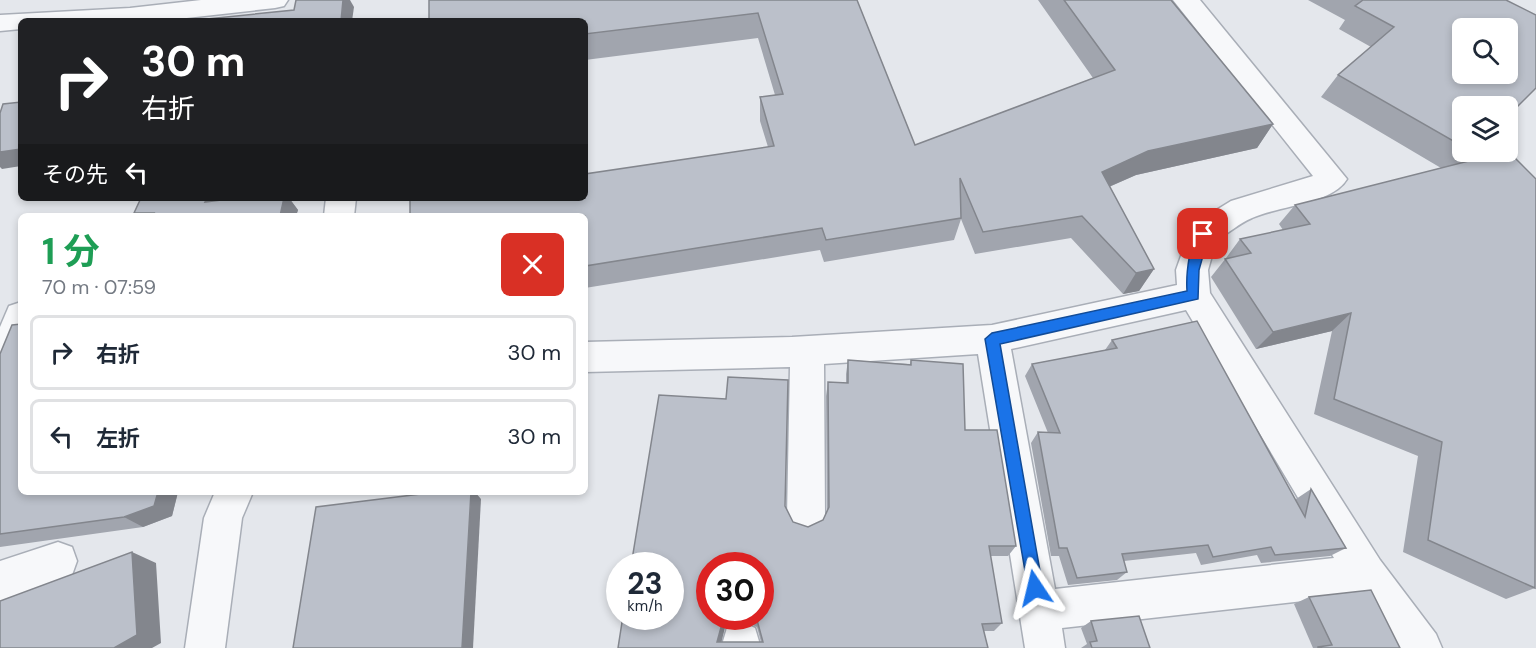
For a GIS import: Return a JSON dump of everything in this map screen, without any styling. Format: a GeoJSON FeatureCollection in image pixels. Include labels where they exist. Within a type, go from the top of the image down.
{"type":"FeatureCollection","features":[{"type":"Feature","properties":{"kind":"street"},"geometry":{"type":"LineString","coordinates":[[90,18],[130,16],[275,0]]}},
{"type":"Feature","properties":{"kind":"street"},"geometry":{"type":"LineString","coordinates":[[1186,0],[1332,178],[1316,187],[1242,209],[1203,234],[1192,270],[1194,295],[1366,574],[1422,648]]}},
{"type":"Feature","properties":{"kind":"street"},"geometry":{"type":"LineString","coordinates":[[0,23],[18,21]]}},
{"type":"Feature","properties":{"kind":"street"},"geometry":{"type":"LineString","coordinates":[[588,357],[807,350],[992,339],[1194,295]]}},
{"type":"Feature","properties":{"kind":"street"},"geometry":{"type":"LineString","coordinates":[[0,308],[18,310]]}},
{"type":"Feature","properties":{"kind":"street"},"geometry":{"type":"LineString","coordinates":[[0,370],[18,324]]}},
{"type":"Feature","properties":{"kind":"street"},"geometry":{"type":"LineString","coordinates":[[992,339],[1042,629],[1366,574]]}},
{"type":"Feature","properties":{"kind":"street"},"geometry":{"type":"LineString","coordinates":[[806,517],[807,350]]}},
{"type":"Feature","properties":{"kind":"street"},"geometry":{"type":"LineString","coordinates":[[205,648],[223,518],[233,495]]}},
{"type":"Feature","properties":{"kind":"street"},"geometry":{"type":"LineString","coordinates":[[0,581],[58,561]]}},
{"type":"Feature","properties":{"kind":"building"},"geometry":{"type":"Polygon","coordinates":[[[296,0],[343,0],[341,18],[216,18],[294,10],[296,0]]]}},
{"type":"Feature","properties":{"kind":"building"},"geometry":{"type":"Polygon","coordinates":[[[429,0],[857,0],[915,145],[1115,70],[1064,0],[1171,0],[1273,124],[1148,151],[1102,172],[1154,269],[1136,273],[1082,216],[983,232],[960,178],[961,218],[826,240],[822,228],[588,266],[588,213],[410,213],[410,201],[588,201],[588,174],[774,146],[760,97],[783,94],[758,13],[588,34],[588,18],[429,18],[429,0]]]}},
{"type":"Feature","properties":{"kind":"building"},"geometry":{"type":"Polygon","coordinates":[[[1363,0],[1506,0],[1536,15],[1536,88],[1518,106],[1518,96],[1452,96],[1452,140],[1338,75],[1394,27],[1355,6],[1363,0]]]}},
{"type":"Feature","properties":{"kind":"building"},"geometry":{"type":"Polygon","coordinates":[[[18,102],[18,149],[0,152],[0,113],[3,104],[18,102]]]}},
{"type":"Feature","properties":{"kind":"building"},"geometry":{"type":"Polygon","coordinates":[[[1518,161],[1536,179],[1535,588],[1428,540],[1442,442],[1334,399],[1351,313],[1273,332],[1225,259],[1251,253],[1240,239],[1310,224],[1295,205],[1465,162],[1518,161]]]}},
{"type":"Feature","properties":{"kind":"building"},"geometry":{"type":"Polygon","coordinates":[[[140,201],[283,201],[281,213],[134,213],[140,201]]]}},
{"type":"Feature","properties":{"kind":"building"},"geometry":{"type":"Polygon","coordinates":[[[1197,321],[1305,517],[1311,489],[1346,548],[1275,555],[1271,547],[1213,557],[1208,545],[1122,554],[1127,572],[1077,578],[1067,548],[1059,548],[1038,432],[1060,433],[1032,364],[1117,348],[1112,340],[1197,321]]]}},
{"type":"Feature","properties":{"kind":"building"},"geometry":{"type":"Polygon","coordinates":[[[18,324],[18,495],[157,495],[154,506],[124,517],[0,534],[0,354],[12,325],[18,324]]]}},
{"type":"Feature","properties":{"kind":"building"},"geometry":{"type":"Polygon","coordinates":[[[848,360],[911,365],[911,360],[963,364],[965,430],[997,430],[1016,546],[989,546],[1002,623],[982,624],[988,648],[618,648],[621,630],[684,630],[684,552],[633,552],[659,395],[726,399],[728,377],[788,380],[785,506],[793,522],[808,527],[823,520],[829,507],[828,382],[848,383],[848,360]]]}},
{"type":"Feature","properties":{"kind":"building"},"geometry":{"type":"Polygon","coordinates":[[[413,495],[471,495],[462,648],[293,648],[316,507],[413,495]]]}},
{"type":"Feature","properties":{"kind":"building"},"geometry":{"type":"Polygon","coordinates":[[[132,552],[137,635],[114,648],[0,648],[0,601],[132,552]]]}},
{"type":"Feature","properties":{"kind":"building"},"geometry":{"type":"Polygon","coordinates":[[[1371,590],[1400,648],[1318,648],[1332,645],[1309,597],[1371,590]]]}},
{"type":"Feature","properties":{"kind":"building"},"geometry":{"type":"Polygon","coordinates":[[[1139,616],[1150,648],[1092,648],[1090,642],[1097,641],[1091,621],[1139,616]]]}},
{"type":"Feature","properties":{"kind":"route"},"geometry":{"type":"LineString","coordinates":[[1035,588],[992,339],[1194,295],[1192,270],[1203,234]]}}]}
